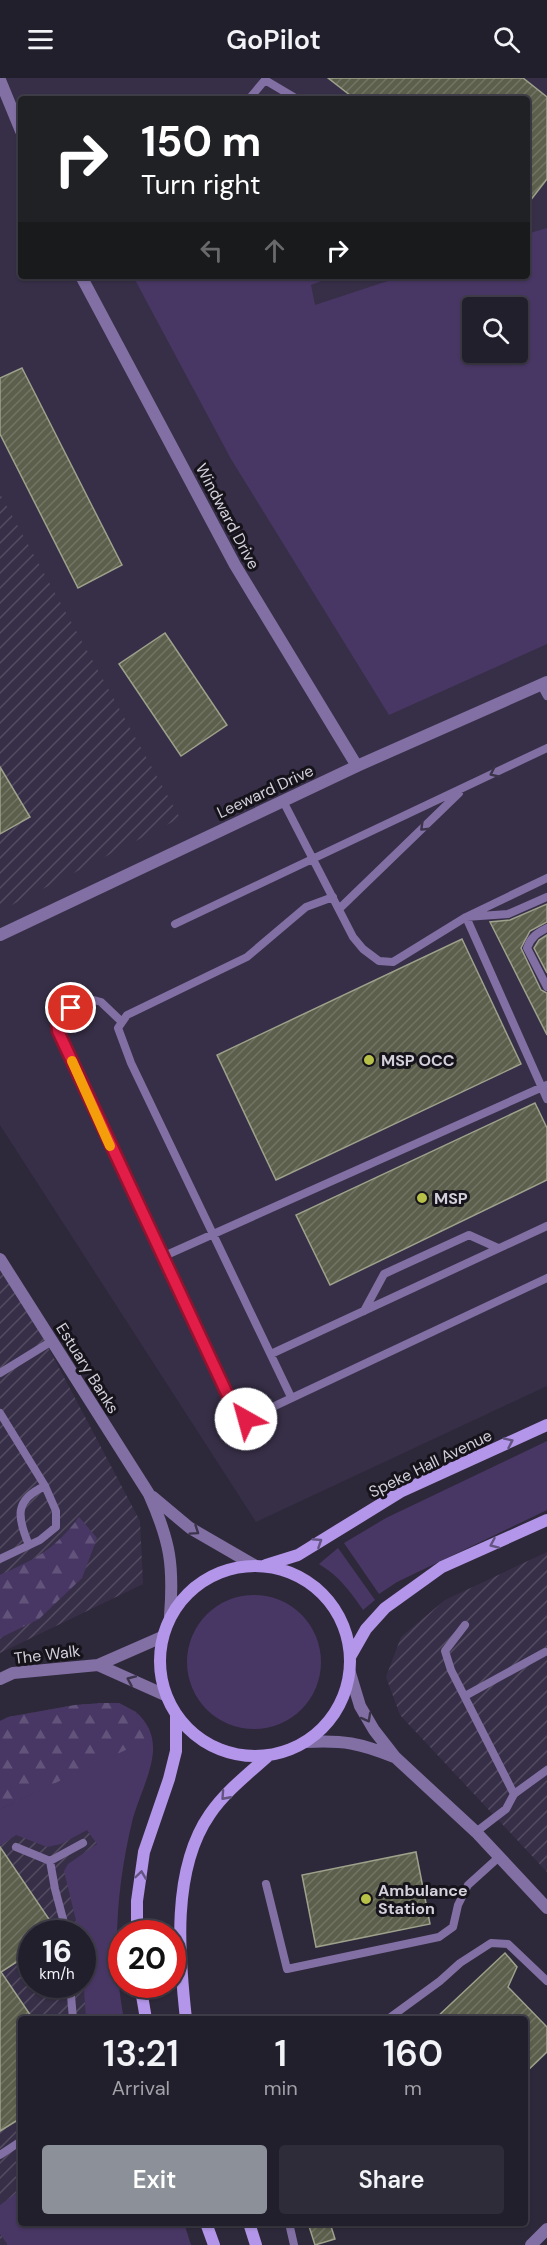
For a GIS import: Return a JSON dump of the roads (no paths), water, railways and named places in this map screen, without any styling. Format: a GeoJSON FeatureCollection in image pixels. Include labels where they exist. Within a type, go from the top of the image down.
{"type":"FeatureCollection","features":[{"type":"Feature","properties":{"kind":"street"},"geometry":{"type":"LineString","coordinates":[[0,80],[18,124]]}},
{"type":"Feature","properties":{"kind":"street","name":"Windward Drive"},"geometry":{"type":"LineString","coordinates":[[83,279],[235,565],[357,766]]}},
{"type":"Feature","properties":{"kind":"street","name":"Leeward Drive"},"geometry":{"type":"LineString","coordinates":[[0,935],[357,766],[545,687]]}},
{"type":"Feature","properties":{"kind":"street","name":"Estuary Banks"},"geometry":{"type":"LineString","coordinates":[[0,1259],[149,1494],[163,1526],[170,1554],[173,1580],[170,1616]]}},
{"type":"Feature","properties":{"kind":"street","name":"Speke Hall Avenue"},"geometry":{"type":"LineString","coordinates":[[259,1565],[298,1555],[402,1491],[547,1425]]}},
{"type":"Feature","properties":{"kind":"street","name":"Estuary Banks"},"geometry":{"type":"LineString","coordinates":[[149,1494],[190,1528],[259,1565]]}},
{"type":"Feature","properties":{"kind":"street"},"geometry":{"type":"LineString","coordinates":[[350,1657],[366,1629],[385,1608],[442,1568],[547,1520]]}},
{"type":"Feature","properties":{"kind":"street"},"geometry":{"type":"LineString","coordinates":[[259,1565],[294,1574],[319,1590],[338,1614],[348,1641],[350,1657],[350,1673],[342,1700],[327,1724],[306,1742],[288,1751],[268,1756],[240,1756],[213,1748],[190,1732],[176,1715],[165,1695],[159,1666],[162,1637],[170,1616],[182,1598],[203,1580],[227,1569],[259,1565]]}},
{"type":"Feature","properties":{"kind":"street","name":"The Walk"},"geometry":{"type":"LineString","coordinates":[[0,1679],[13,1673],[98,1665],[162,1637]]}},
{"type":"Feature","properties":{"kind":"street","name":"The Walk"},"geometry":{"type":"LineString","coordinates":[[98,1665],[165,1695]]}},
{"type":"Feature","properties":{"kind":"street"},"geometry":{"type":"LineString","coordinates":[[350,1673],[360,1706],[374,1730],[395,1757],[476,1832],[547,1908]]}},
{"type":"Feature","properties":{"kind":"street"},"geometry":{"type":"LineString","coordinates":[[137,1920],[137,1901],[144,1852],[176,1751],[176,1715]]}},
{"type":"Feature","properties":{"kind":"street"},"geometry":{"type":"LineString","coordinates":[[306,1742],[337,1741],[366,1745],[395,1757]]}},
{"type":"Feature","properties":{"kind":"street"},"geometry":{"type":"LineString","coordinates":[[186,2016],[180,1960],[181,1913],[187,1870],[197,1837],[210,1814],[230,1790],[268,1756]]}},
{"type":"Feature","properties":{"kind":"street"},"geometry":{"type":"LineString","coordinates":[[142,1998],[145,2016]]}},
{"type":"Feature","properties":{"kind":"street"},"geometry":{"type":"LineString","coordinates":[[208,2226],[214,2245]]}},
{"type":"Feature","properties":{"kind":"street"},"geometry":{"type":"LineString","coordinates":[[250,2226],[256,2245]]}},
{"type":"Feature","properties":{"kind":"street"},"geometry":{"type":"LineString","coordinates":[[531,2245],[547,2229]]}},
{"type":"Feature","properties":{"kind":"lane"},"geometry":{"type":"LineString","coordinates":[[251,96],[263,79],[292,96]]}},
{"type":"Feature","properties":{"kind":"lane"},"geometry":{"type":"LineString","coordinates":[[175,924],[547,748]]}},
{"type":"Feature","properties":{"kind":"lane"},"geometry":{"type":"LineString","coordinates":[[339,909],[466,787]]}},
{"type":"Feature","properties":{"kind":"lane"},"geometry":{"type":"LineString","coordinates":[[283,801],[354,937],[363,949],[379,961],[393,962],[466,917],[547,878]]}},
{"type":"Feature","properties":{"kind":"lane"},"geometry":{"type":"LineString","coordinates":[[291,1397],[131,1063],[118,1028],[127,1015],[247,957],[306,907],[333,897]]}},
{"type":"Feature","properties":{"kind":"lane"},"geometry":{"type":"LineString","coordinates":[[466,917],[508,914],[547,897]]}},
{"type":"Feature","properties":{"kind":"lane"},"geometry":{"type":"LineString","coordinates":[[466,917],[537,1078],[544,1086],[547,1099]]}},
{"type":"Feature","properties":{"kind":"lane"},"geometry":{"type":"LineString","coordinates":[[547,928],[530,940],[527,948],[547,987]]}},
{"type":"Feature","properties":{"kind":"lane"},"geometry":{"type":"LineString","coordinates":[[122,1022],[101,1002],[90,999],[57,1013],[58,1031],[162,1257],[229,1398],[246,1419],[547,1278]]}},
{"type":"Feature","properties":{"kind":"lane"},"geometry":{"type":"LineString","coordinates":[[537,1078],[547,1073]]}},
{"type":"Feature","properties":{"kind":"lane"},"geometry":{"type":"LineString","coordinates":[[162,1257],[544,1086]]}},
{"type":"Feature","properties":{"kind":"lane"},"geometry":{"type":"LineString","coordinates":[[271,1354],[547,1226]]}},
{"type":"Feature","properties":{"kind":"lane"},"geometry":{"type":"LineString","coordinates":[[364,1311],[384,1274],[469,1235],[498,1248]]}},
{"type":"Feature","properties":{"kind":"lane"},"geometry":{"type":"LineString","coordinates":[[0,1373],[52,1341]]}},
{"type":"Feature","properties":{"kind":"lane"},"geometry":{"type":"LineString","coordinates":[[0,1413],[45,1486],[56,1511],[56,1527],[40,1540],[0,1559]]}},
{"type":"Feature","properties":{"kind":"lane"},"geometry":{"type":"LineString","coordinates":[[29,1545],[19,1512],[29,1493],[45,1486]]}},
{"type":"Feature","properties":{"kind":"lane"},"geometry":{"type":"LineString","coordinates":[[465,1625],[445,1651],[451,1670],[514,1794]]}},
{"type":"Feature","properties":{"kind":"lane"},"geometry":{"type":"LineString","coordinates":[[465,1696],[545,1652]]}},
{"type":"Feature","properties":{"kind":"lane"},"geometry":{"type":"LineString","coordinates":[[476,1832],[506,1809],[514,1794],[547,1770]]}},
{"type":"Feature","properties":{"kind":"lane"},"geometry":{"type":"LineString","coordinates":[[50,1861],[83,1843]]}},
{"type":"Feature","properties":{"kind":"lane"},"geometry":{"type":"LineString","coordinates":[[16,1847],[50,1861]]}},
{"type":"Feature","properties":{"kind":"lane"},"geometry":{"type":"LineString","coordinates":[[266,1884],[286,1969],[439,1937],[453,1926],[458,1905],[468,1885],[499,1857]]}},
{"type":"Feature","properties":{"kind":"lane"},"geometry":{"type":"LineString","coordinates":[[50,1861],[63,1920]]}},
{"type":"Feature","properties":{"kind":"lane"},"geometry":{"type":"LineString","coordinates":[[392,2016],[440,1981],[460,1963],[491,1943],[508,1944],[547,1981]]}},
{"type":"Feature","properties":{"kind":"lane"},"geometry":{"type":"LineString","coordinates":[[71,1998],[73,2016]]}},
{"type":"Feature","properties":{"kind":"lane"},"geometry":{"type":"LineString","coordinates":[[0,2155],[18,2143]]}},
{"type":"Feature","properties":{"kind":"lane"},"geometry":{"type":"LineString","coordinates":[[290,2226],[294,2245]]}},
{"type":"Feature","properties":{"kind":"place","name":"MSP OCC"},"geometry":{"type":"Point","coordinates":[369,1060]}},
{"type":"Feature","properties":{"kind":"place","name":"MSP"},"geometry":{"type":"Point","coordinates":[422,1198]}},
{"type":"Feature","properties":{"kind":"place","name":"Ambulance Station"},"geometry":{"type":"Point","coordinates":[366,1899]}}]}
